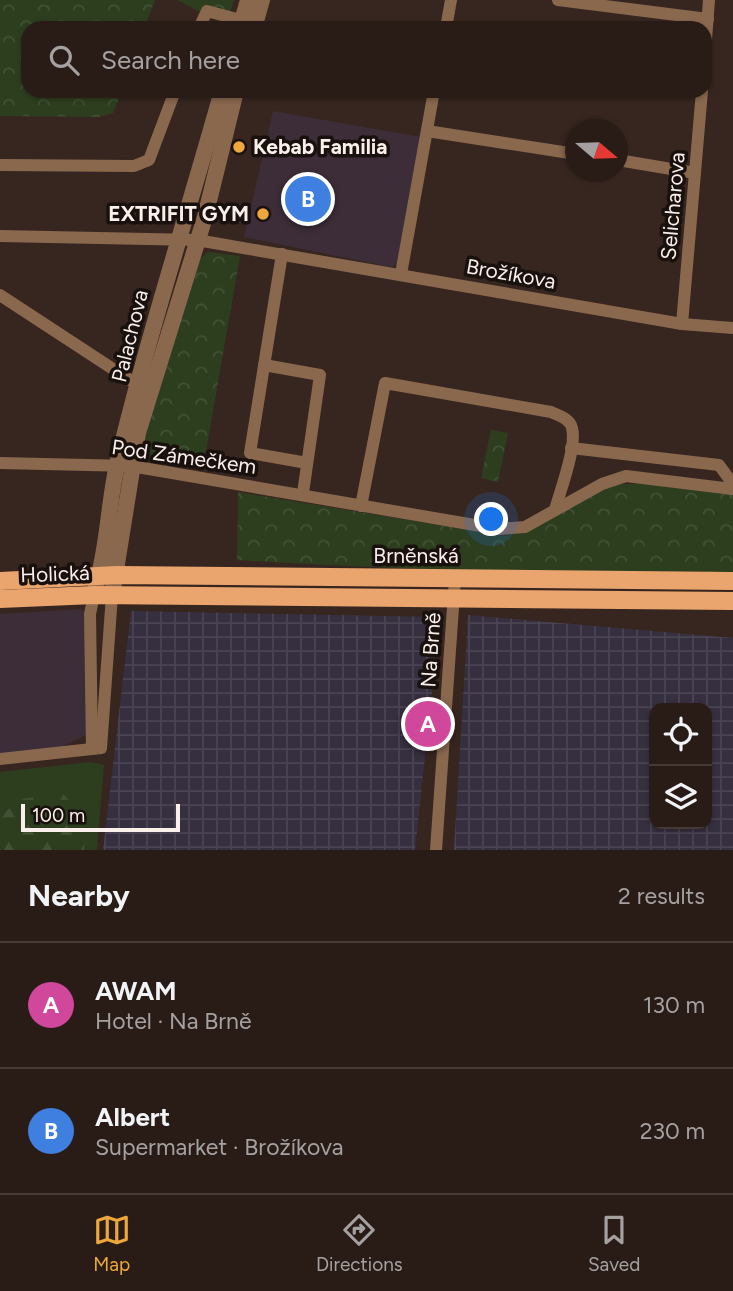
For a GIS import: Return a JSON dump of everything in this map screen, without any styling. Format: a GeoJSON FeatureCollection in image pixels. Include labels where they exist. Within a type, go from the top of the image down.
{"type":"FeatureCollection","features":[{"type":"Feature","properties":{"kind":"main road","name":"Brněnská"},"geometry":{"type":"LineString","coordinates":[[108,575],[733,581]]}},
{"type":"Feature","properties":{"kind":"main road","name":"Holická"},"geometry":{"type":"LineString","coordinates":[[0,581],[108,575]]}},
{"type":"Feature","properties":{"kind":"main road","name":"Brněnská"},"geometry":{"type":"LineString","coordinates":[[112,595],[733,601]]}},
{"type":"Feature","properties":{"kind":"main road","name":"Holická"},"geometry":{"type":"LineString","coordinates":[[0,599],[112,595]]}},
{"type":"Feature","properties":{"kind":"street"},"geometry":{"type":"LineString","coordinates":[[248,0],[248,21]]}},
{"type":"Feature","properties":{"kind":"street"},"geometry":{"type":"LineString","coordinates":[[250,21],[262,0]]}},
{"type":"Feature","properties":{"kind":"street"},"geometry":{"type":"LineString","coordinates":[[447,21],[451,0]]}},
{"type":"Feature","properties":{"kind":"street"},"geometry":{"type":"LineString","coordinates":[[558,0],[708,19],[709,0]]}},
{"type":"Feature","properties":{"kind":"street"},"geometry":{"type":"LineString","coordinates":[[202,21],[207,11],[236,21]]}},
{"type":"Feature","properties":{"kind":"street"},"geometry":{"type":"LineString","coordinates":[[0,165],[134,166],[149,160],[172,98]]}},
{"type":"Feature","properties":{"kind":"street","name":"Palachova"},"geometry":{"type":"LineString","coordinates":[[112,595],[108,575],[139,386],[178,238],[220,98]]}},
{"type":"Feature","properties":{"kind":"street","name":"Palachova"},"geometry":{"type":"LineString","coordinates":[[124,465],[197,240],[234,98]]}},
{"type":"Feature","properties":{"kind":"street"},"geometry":{"type":"LineString","coordinates":[[401,274],[434,98]]}},
{"type":"Feature","properties":{"kind":"street","name":"Selicharova"},"geometry":{"type":"LineString","coordinates":[[682,324],[701,98]]}},
{"type":"Feature","properties":{"kind":"street"},"geometry":{"type":"LineString","coordinates":[[427,131],[565,152]]}},
{"type":"Feature","properties":{"kind":"street"},"geometry":{"type":"LineString","coordinates":[[628,162],[695,173]]}},
{"type":"Feature","properties":{"kind":"street","name":"Brožíkova"},"geometry":{"type":"LineString","coordinates":[[0,236],[197,240],[682,324],[733,328]]}},
{"type":"Feature","properties":{"kind":"street"},"geometry":{"type":"LineString","coordinates":[[282,254],[250,453],[307,463]]}},
{"type":"Feature","properties":{"kind":"street"},"geometry":{"type":"LineString","coordinates":[[0,295],[139,386]]}},
{"type":"Feature","properties":{"kind":"street"},"geometry":{"type":"LineString","coordinates":[[264,365],[320,375],[303,493]]}},
{"type":"Feature","properties":{"kind":"street"},"geometry":{"type":"LineString","coordinates":[[361,506],[385,383],[551,412],[565,418],[572,428],[571,449],[555,510]]}},
{"type":"Feature","properties":{"kind":"street","name":"Pod Zámečkem"},"geometry":{"type":"LineString","coordinates":[[571,449],[719,466],[733,486]]}},
{"type":"Feature","properties":{"kind":"street","name":"Pod Zámečkem"},"geometry":{"type":"LineString","coordinates":[[0,463],[124,465],[303,493],[361,506],[498,529],[525,527],[602,484],[626,476],[733,486]]}},
{"type":"Feature","properties":{"kind":"street","name":"Palachova"},"geometry":{"type":"LineString","coordinates":[[93,595],[108,575]]}},
{"type":"Feature","properties":{"kind":"street","name":"Na Brně"},"geometry":{"type":"LineString","coordinates":[[436,850],[456,579]]}},
{"type":"Feature","properties":{"kind":"street"},"geometry":{"type":"LineString","coordinates":[[92,748],[90,614],[93,595]]}},
{"type":"Feature","properties":{"kind":"street"},"geometry":{"type":"LineString","coordinates":[[0,759],[101,748],[112,595]]}},
{"type":"Feature","properties":{"kind":"shaded area"},"geometry":{"type":"Polygon","coordinates":[[[273,111],[421,137],[398,264],[391,267],[244,237],[273,111]]]}},
{"type":"Feature","properties":{"kind":"shaded area"},"geometry":{"type":"Polygon","coordinates":[[[81,609],[90,619],[88,734],[59,748],[0,756],[0,614],[81,609]]]}},
{"type":"Feature","properties":{"kind":"shaded area"},"geometry":{"type":"Polygon","coordinates":[[[131,611],[440,617],[415,850],[103,850],[131,611]]]}},
{"type":"Feature","properties":{"kind":"shaded area"},"geometry":{"type":"Polygon","coordinates":[[[468,615],[733,638],[733,850],[454,850],[468,615]]]}},
{"type":"Feature","properties":{"kind":"green space"},"geometry":{"type":"Polygon","coordinates":[[[0,0],[155,0],[147,21],[21,21],[21,98],[119,98],[113,113],[99,117],[0,116],[0,0]]]}},
{"type":"Feature","properties":{"kind":"green space"},"geometry":{"type":"Polygon","coordinates":[[[177,0],[234,0],[227,21],[218,21],[177,0]]]}},
{"type":"Feature","properties":{"kind":"green space"},"geometry":{"type":"Polygon","coordinates":[[[208,252],[240,256],[203,468],[146,458],[140,451],[199,260],[208,252]]]}},
{"type":"Feature","properties":{"kind":"green space"},"geometry":{"type":"Polygon","coordinates":[[[491,430],[508,433],[498,482],[481,478],[491,430]]]}},
{"type":"Feature","properties":{"kind":"green space"},"geometry":{"type":"Polygon","coordinates":[[[644,483],[733,494],[733,576],[485,571],[237,560],[238,492],[505,536],[530,530],[612,485],[644,483]]]}},
{"type":"Feature","properties":{"kind":"green space"},"geometry":{"type":"Polygon","coordinates":[[[91,762],[104,765],[97,850],[0,850],[0,772],[91,762]]]}},
{"type":"Feature","properties":{"kind":"green space"},"geometry":{"type":"Polygon","coordinates":[[[63,794],[87,820],[84,850],[0,850],[0,817],[20,799],[63,794]]]}},
{"type":"Feature","properties":{"kind":"place","name":"Kebab Familia"},"geometry":{"type":"Point","coordinates":[239,147]}},
{"type":"Feature","properties":{"kind":"place","name":"Albert"},"geometry":{"type":"Point","coordinates":[308,199]}},
{"type":"Feature","properties":{"kind":"place","name":"EXTRIFIT GYM"},"geometry":{"type":"Point","coordinates":[263,214]}},
{"type":"Feature","properties":{"kind":"place","name":"AWAM"},"geometry":{"type":"Point","coordinates":[428,724]}}]}
